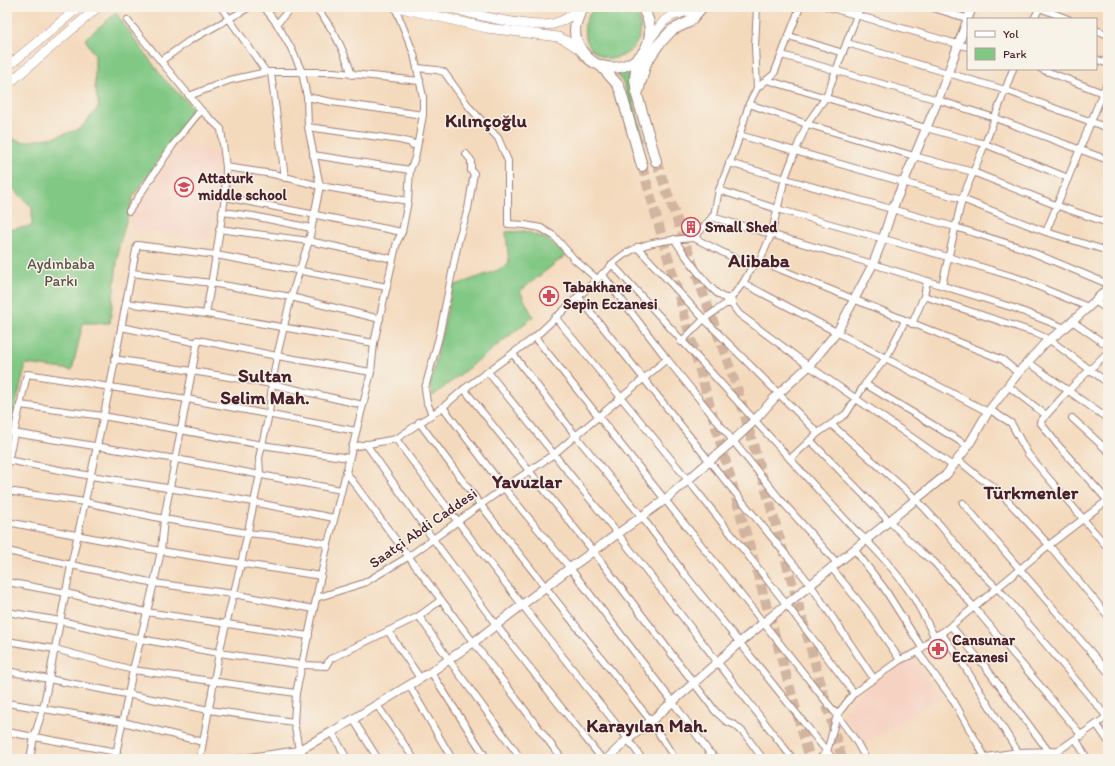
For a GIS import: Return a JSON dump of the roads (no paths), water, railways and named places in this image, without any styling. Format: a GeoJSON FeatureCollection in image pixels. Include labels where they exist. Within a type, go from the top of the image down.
{"type":"FeatureCollection","features":[{"type":"Feature","properties":{"kind":"main road"},"geometry":{"type":"LineString","coordinates":[[7,67],[79,7]]}},
{"type":"Feature","properties":{"kind":"main road"},"geometry":{"type":"LineString","coordinates":[[7,85],[98,7]]}},
{"type":"Feature","properties":{"kind":"main road"},"geometry":{"type":"LineString","coordinates":[[396,7],[487,28],[558,37],[582,51]]}},
{"type":"Feature","properties":{"kind":"main road"},"geometry":{"type":"LineString","coordinates":[[447,7],[516,22],[541,25],[553,24],[567,19],[583,7]]}},
{"type":"Feature","properties":{"kind":"main road"},"geometry":{"type":"LineString","coordinates":[[541,25],[566,14],[575,7]]}},
{"type":"Feature","properties":{"kind":"main road"},"geometry":{"type":"LineString","coordinates":[[583,7],[578,15],[575,28],[576,40],[582,51],[590,60],[601,66],[618,85],[642,166]]}},
{"type":"Feature","properties":{"kind":"main road"},"geometry":{"type":"LineString","coordinates":[[642,7],[647,14],[651,26],[650,39]]}},
{"type":"Feature","properties":{"kind":"main road"},"geometry":{"type":"LineString","coordinates":[[601,66],[614,68],[626,66],[637,60],[645,50],[650,39],[664,21],[671,16],[702,7]]}},
{"type":"Feature","properties":{"kind":"main road"},"geometry":{"type":"LineString","coordinates":[[637,95],[646,63],[658,45],[672,30],[689,22],[702,7]]}},
{"type":"Feature","properties":{"kind":"main road"},"geometry":{"type":"LineString","coordinates":[[637,60],[635,79],[637,95],[656,161]]}},
{"type":"Feature","properties":{"kind":"street"},"geometry":{"type":"LineString","coordinates":[[221,7],[269,72],[285,178]]}},
{"type":"Feature","properties":{"kind":"street"},"geometry":{"type":"LineString","coordinates":[[161,61],[190,41],[250,7]]}},
{"type":"Feature","properties":{"kind":"street"},"geometry":{"type":"LineString","coordinates":[[200,759],[219,653],[241,564],[260,474],[259,458],[269,414],[277,356],[291,297],[309,241],[320,186],[308,127],[308,97],[302,72],[277,24],[264,7]]}},
{"type":"Feature","properties":{"kind":"street"},"geometry":{"type":"LineString","coordinates":[[277,24],[291,7]]}},
{"type":"Feature","properties":{"kind":"street"},"geometry":{"type":"LineString","coordinates":[[316,7],[338,39],[352,75]]}},
{"type":"Feature","properties":{"kind":"street"},"geometry":{"type":"LineString","coordinates":[[294,759],[296,750],[294,722],[296,693],[334,518],[371,372],[374,343],[393,259],[397,242],[402,232],[408,200],[410,170],[415,158],[416,144],[423,115],[423,97],[414,54],[396,7]]}},
{"type":"Feature","properties":{"kind":"street"},"geometry":{"type":"LineString","coordinates":[[694,238],[714,215],[719,190],[756,88],[755,46],[757,7]]}},
{"type":"Feature","properties":{"kind":"street"},"geometry":{"type":"LineString","coordinates":[[756,88],[774,74],[800,7]]}},
{"type":"Feature","properties":{"kind":"street"},"geometry":{"type":"LineString","coordinates":[[828,7],[967,47]]}},
{"type":"Feature","properties":{"kind":"street"},"geometry":{"type":"LineString","coordinates":[[681,342],[704,320],[729,301],[752,267],[759,263],[771,235],[785,178],[795,152],[807,124],[826,97],[860,7]]}},
{"type":"Feature","properties":{"kind":"street"},"geometry":{"type":"LineString","coordinates":[[930,7],[967,19]]}},
{"type":"Feature","properties":{"kind":"street"},"geometry":{"type":"LineString","coordinates":[[968,18],[972,7]]}},
{"type":"Feature","properties":{"kind":"street"},"geometry":{"type":"LineString","coordinates":[[1034,18],[1039,7],[1066,18]]}},
{"type":"Feature","properties":{"kind":"street"},"geometry":{"type":"LineString","coordinates":[[127,20],[201,110],[221,129],[226,167],[225,197],[206,314]]}},
{"type":"Feature","properties":{"kind":"street"},"geometry":{"type":"LineString","coordinates":[[237,759],[264,757],[296,750],[332,732],[431,672],[497,626],[570,568],[666,499],[734,440],[754,421],[778,394],[809,366],[837,332],[873,264],[884,238],[892,210],[938,100],[967,22]]}},
{"type":"Feature","properties":{"kind":"street"},"geometry":{"type":"LineString","coordinates":[[1097,30],[1108,35]]}},
{"type":"Feature","properties":{"kind":"street"},"geometry":{"type":"LineString","coordinates":[[789,36],[843,54]]}},
{"type":"Feature","properties":{"kind":"street"},"geometry":{"type":"LineString","coordinates":[[847,43],[1005,90],[1108,128]]}},
{"type":"Feature","properties":{"kind":"street"},"geometry":{"type":"LineString","coordinates":[[782,55],[995,118],[1108,160]]}},
{"type":"Feature","properties":{"kind":"street"},"geometry":{"type":"LineString","coordinates":[[1097,59],[1108,64]]}},
{"type":"Feature","properties":{"kind":"street"},"geometry":{"type":"LineString","coordinates":[[417,68],[444,72],[470,108],[498,138],[508,161],[508,224],[541,228],[554,236],[574,259],[597,279]]}},
{"type":"Feature","properties":{"kind":"street"},"geometry":{"type":"LineString","coordinates":[[942,285],[962,198],[986,144],[1013,70]]}},
{"type":"Feature","properties":{"kind":"street"},"geometry":{"type":"LineString","coordinates":[[1044,70],[1105,94]]}},
{"type":"Feature","properties":{"kind":"street"},"geometry":{"type":"LineString","coordinates":[[189,96],[230,80],[269,72],[333,72],[420,81]]}},
{"type":"Feature","properties":{"kind":"street"},"geometry":{"type":"LineString","coordinates":[[767,80],[926,128],[986,144],[1068,178]]}},
{"type":"Feature","properties":{"kind":"street"},"geometry":{"type":"LineString","coordinates":[[1046,232],[1058,206],[1090,122],[1105,94],[1108,80]]}},
{"type":"Feature","properties":{"kind":"street"},"geometry":{"type":"LineString","coordinates":[[308,97],[332,102],[423,115]]}},
{"type":"Feature","properties":{"kind":"street"},"geometry":{"type":"LineString","coordinates":[[749,104],[807,124],[973,172],[1058,206],[1108,223]]}},
{"type":"Feature","properties":{"kind":"street"},"geometry":{"type":"LineString","coordinates":[[129,211],[173,145],[201,110]]}},
{"type":"Feature","properties":{"kind":"street"},"geometry":{"type":"LineString","coordinates":[[308,127],[400,140],[412,143],[412,145],[416,144]]}},
{"type":"Feature","properties":{"kind":"street"},"geometry":{"type":"LineString","coordinates":[[739,135],[962,198],[1046,232],[1108,251]]}},
{"type":"Feature","properties":{"kind":"street"},"geometry":{"type":"LineString","coordinates":[[432,414],[427,403],[425,388],[439,337],[459,238],[468,209],[474,173],[471,170],[472,160],[466,154]]}},
{"type":"Feature","properties":{"kind":"street"},"geometry":{"type":"LineString","coordinates":[[313,156],[410,170]]}},
{"type":"Feature","properties":{"kind":"street"},"geometry":{"type":"LineString","coordinates":[[729,163],[955,227],[1022,248],[1108,284]]}},
{"type":"Feature","properties":{"kind":"street"},"geometry":{"type":"LineString","coordinates":[[226,167],[273,174],[320,186],[408,200]]}},
{"type":"Feature","properties":{"kind":"street"},"geometry":{"type":"LineString","coordinates":[[719,190],[777,209],[884,238],[1018,278],[1088,307]]}},
{"type":"Feature","properties":{"kind":"street"},"geometry":{"type":"LineString","coordinates":[[225,197],[402,232]]}},
{"type":"Feature","properties":{"kind":"street"},"geometry":{"type":"LineString","coordinates":[[222,212],[253,216],[311,228]]}},
{"type":"Feature","properties":{"kind":"street"},"geometry":{"type":"LineString","coordinates":[[712,217],[942,285],[1014,308],[1065,328]]}},
{"type":"Feature","properties":{"kind":"street"},"geometry":{"type":"LineString","coordinates":[[219,229],[309,241],[393,259]]}},
{"type":"Feature","properties":{"kind":"street"},"geometry":{"type":"LineString","coordinates":[[352,447],[396,439],[443,407],[464,389],[535,337],[612,264],[624,254],[637,247],[656,241],[694,238],[752,267]]}},
{"type":"Feature","properties":{"kind":"street"},"geometry":{"type":"LineString","coordinates":[[674,239],[692,265],[716,292],[729,301],[739,314],[809,366],[953,466]]}},
{"type":"Feature","properties":{"kind":"street"},"geometry":{"type":"LineString","coordinates":[[30,759],[34,737],[43,709],[71,566],[110,386],[137,245],[216,255],[387,287]]}},
{"type":"Feature","properties":{"kind":"street"},"geometry":{"type":"LineString","coordinates":[[637,247],[704,320],[818,433]]}},
{"type":"Feature","properties":{"kind":"street"},"geometry":{"type":"LineString","coordinates":[[760,261],[1003,360],[1018,373]]}},
{"type":"Feature","properties":{"kind":"street"},"geometry":{"type":"LineString","coordinates":[[612,264],[681,342],[852,528],[866,539],[914,598],[934,636]]}},
{"type":"Feature","properties":{"kind":"street"},"geometry":{"type":"LineString","coordinates":[[132,273],[211,283],[291,297],[380,320]]}},
{"type":"Feature","properties":{"kind":"street"},"geometry":{"type":"LineString","coordinates":[[602,274],[667,360],[734,440],[834,565],[900,660]]}},
{"type":"Feature","properties":{"kind":"street"},"geometry":{"type":"LineString","coordinates":[[912,324],[924,296],[927,281]]}},
{"type":"Feature","properties":{"kind":"street"},"geometry":{"type":"LineString","coordinates":[[743,282],[1011,423],[1028,454],[1108,548]]}},
{"type":"Feature","properties":{"kind":"street"},"geometry":{"type":"LineString","coordinates":[[607,759],[628,738],[650,721],[740,642],[946,475],[968,446],[989,411],[1018,373],[1050,340],[1108,288]]}},
{"type":"Feature","properties":{"kind":"street"},"geometry":{"type":"LineString","coordinates":[[578,296],[710,462],[810,584],[874,679]]}},
{"type":"Feature","properties":{"kind":"street"},"geometry":{"type":"LineString","coordinates":[[924,296],[1033,332],[1050,340],[1108,383]]}},
{"type":"Feature","properties":{"kind":"street"},"geometry":{"type":"LineString","coordinates":[[1095,301],[1108,310]]}},
{"type":"Feature","properties":{"kind":"street"},"geometry":{"type":"LineString","coordinates":[[126,303],[206,314],[374,343]]}},
{"type":"Feature","properties":{"kind":"street"},"geometry":{"type":"LineString","coordinates":[[555,317],[621,397],[786,604],[854,693]]}},
{"type":"Feature","properties":{"kind":"street"},"geometry":{"type":"LineString","coordinates":[[790,460],[818,433],[832,425],[846,414],[865,384],[886,358],[905,321]]}},
{"type":"Feature","properties":{"kind":"street"},"geometry":{"type":"LineString","coordinates":[[1072,321],[1108,346]]}},
{"type":"Feature","properties":{"kind":"street"},"geometry":{"type":"LineString","coordinates":[[121,327],[198,343]]}},
{"type":"Feature","properties":{"kind":"street"},"geometry":{"type":"LineString","coordinates":[[535,337],[598,417],[666,499],[837,715],[856,741],[866,759]]}},
{"type":"Feature","properties":{"kind":"street"},"geometry":{"type":"LineString","coordinates":[[115,759],[133,670],[154,583],[164,519],[198,340],[277,356],[371,372]]}},
{"type":"Feature","properties":{"kind":"street"},"geometry":{"type":"LineString","coordinates":[[819,759],[827,752],[837,715],[854,693],[900,660],[920,650],[934,636],[951,626],[1049,545],[1108,501],[1057,444],[1040,422],[1068,391],[1108,352]]}},
{"type":"Feature","properties":{"kind":"street"},"geometry":{"type":"LineString","coordinates":[[513,354],[576,436],[642,517],[683,572],[833,759]]}},
{"type":"Feature","properties":{"kind":"street"},"geometry":{"type":"LineString","coordinates":[[114,359],[272,384],[363,405]]}},
{"type":"Feature","properties":{"kind":"street","name":"Saatçi Abdi Caddesi"},"geometry":{"type":"LineString","coordinates":[[316,598],[364,583],[408,557],[480,504],[554,454],[667,360]]}},
{"type":"Feature","properties":{"kind":"street"},"geometry":{"type":"LineString","coordinates":[[1028,362],[1108,419]]}},
{"type":"Feature","properties":{"kind":"street"},"geometry":{"type":"LineString","coordinates":[[488,372],[618,534],[793,759]]}},
{"type":"Feature","properties":{"kind":"street"},"geometry":{"type":"LineString","coordinates":[[334,518],[254,502],[7,462],[10,433],[20,405],[27,374],[187,399],[356,431]]}},
{"type":"Feature","properties":{"kind":"street"},"geometry":{"type":"LineString","coordinates":[[865,384],[968,446]]}},
{"type":"Feature","properties":{"kind":"street"},"geometry":{"type":"LineString","coordinates":[[1008,386],[1046,415]]}},
{"type":"Feature","properties":{"kind":"street"},"geometry":{"type":"LineString","coordinates":[[464,389],[593,551],[716,712],[744,733],[763,759]]}},
{"type":"Feature","properties":{"kind":"street"},"geometry":{"type":"LineString","coordinates":[[20,405],[103,416],[349,458]]}},
{"type":"Feature","properties":{"kind":"street"},"geometry":{"type":"LineString","coordinates":[[443,407],[504,488],[570,568],[672,701],[709,752],[717,759]]}},
{"type":"Feature","properties":{"kind":"street"},"geometry":{"type":"LineString","coordinates":[[1072,418],[1108,452]]}},
{"type":"Feature","properties":{"kind":"street"},"geometry":{"type":"LineString","coordinates":[[419,422],[480,504],[650,721],[675,759]]}},
{"type":"Feature","properties":{"kind":"street"},"geometry":{"type":"LineString","coordinates":[[832,425],[916,499],[968,559],[998,588],[1107,717],[1058,751],[1018,752],[1011,756],[974,759]]}},
{"type":"Feature","properties":{"kind":"street"},"geometry":{"type":"LineString","coordinates":[[10,433],[176,459],[342,490]]}},
{"type":"Feature","properties":{"kind":"street"},"geometry":{"type":"LineString","coordinates":[[396,439],[521,606],[628,738],[642,759]]}},
{"type":"Feature","properties":{"kind":"street"},"geometry":{"type":"LineString","coordinates":[[810,440],[889,521],[922,553],[934,562],[974,607],[1079,737],[1087,759]]}},
{"type":"Feature","properties":{"kind":"street"},"geometry":{"type":"LineString","coordinates":[[366,444],[497,626],[602,759]]}},
{"type":"Feature","properties":{"kind":"street"},"geometry":{"type":"LineString","coordinates":[[958,460],[995,488],[1049,545],[1108,616]]}},
{"type":"Feature","properties":{"kind":"street"},"geometry":{"type":"LineString","coordinates":[[346,472],[408,557],[562,759]]}},
{"type":"Feature","properties":{"kind":"street"},"geometry":{"type":"LineString","coordinates":[[7,491],[85,502],[164,519],[247,533],[274,535],[328,544]]}},
{"type":"Feature","properties":{"kind":"street"},"geometry":{"type":"LineString","coordinates":[[963,503],[1108,672]]}},
{"type":"Feature","properties":{"kind":"street"},"geometry":{"type":"LineString","coordinates":[[7,522],[79,534],[160,551],[321,576]]}},
{"type":"Feature","properties":{"kind":"street"},"geometry":{"type":"LineString","coordinates":[[854,549],[884,588],[920,650],[953,700],[985,757]]}},
{"type":"Feature","properties":{"kind":"street"},"geometry":{"type":"LineString","coordinates":[[7,551],[154,583],[233,594],[314,609]]}},
{"type":"Feature","properties":{"kind":"street"},"geometry":{"type":"LineString","coordinates":[[7,582],[66,593],[146,612],[309,636]]}},
{"type":"Feature","properties":{"kind":"street"},"geometry":{"type":"LineString","coordinates":[[7,612],[61,621],[140,640],[303,665],[326,666],[330,659],[419,616],[441,600]]}},
{"type":"Feature","properties":{"kind":"street"},"geometry":{"type":"LineString","coordinates":[[419,616],[448,660],[521,759]]}},
{"type":"Feature","properties":{"kind":"street"},"geometry":{"type":"LineString","coordinates":[[951,626],[984,665],[1049,752]]}},
{"type":"Feature","properties":{"kind":"street"},"geometry":{"type":"LineString","coordinates":[[388,631],[420,678]]}},
{"type":"Feature","properties":{"kind":"street"},"geometry":{"type":"LineString","coordinates":[[941,633],[958,656],[1018,752]]}},
{"type":"Feature","properties":{"kind":"street"},"geometry":{"type":"LineString","coordinates":[[7,641],[55,650],[133,670],[214,680],[296,693]]}},
{"type":"Feature","properties":{"kind":"street"},"geometry":{"type":"LineString","coordinates":[[7,671],[209,710],[294,722]]}},
{"type":"Feature","properties":{"kind":"street"},"geometry":{"type":"LineString","coordinates":[[431,672],[487,759]]}},
{"type":"Feature","properties":{"kind":"street"},"geometry":{"type":"LineString","coordinates":[[409,685],[452,759]]}},
{"type":"Feature","properties":{"kind":"street"},"geometry":{"type":"LineString","coordinates":[[7,704],[123,722],[203,742]]}},
{"type":"Feature","properties":{"kind":"street"},"geometry":{"type":"LineString","coordinates":[[377,704],[414,759]]}},
{"type":"Feature","properties":{"kind":"street"},"geometry":{"type":"LineString","coordinates":[[353,719],[378,759]]}},
{"type":"Feature","properties":{"kind":"street"},"geometry":{"type":"LineString","coordinates":[[1097,725],[1108,741]]}},
{"type":"Feature","properties":{"kind":"street"},"geometry":{"type":"LineString","coordinates":[[7,732],[117,752]]}},
{"type":"Feature","properties":{"kind":"street"},"geometry":{"type":"LineString","coordinates":[[332,732],[347,759]]}},
{"type":"Feature","properties":{"kind":"street"},"geometry":{"type":"LineString","coordinates":[[296,750],[305,759]]}},
{"type":"Feature","properties":{"kind":"street"},"geometry":{"type":"LineString","coordinates":[[1027,752],[1031,759]]}},
{"type":"Feature","properties":{"kind":"tunnel"},"geometry":{"type":"LineString","coordinates":[[656,161],[738,391],[842,759]]}},
{"type":"Feature","properties":{"kind":"tunnel"},"geometry":{"type":"LineString","coordinates":[[642,166],[810,759]]}},
{"type":"Feature","properties":{"kind":"place","name":"Attaturk middle school"},"geometry":{"type":"Point","coordinates":[184,187]}},
{"type":"Feature","properties":{"kind":"place","name":"Small Shed"},"geometry":{"type":"Point","coordinates":[691,227]}},
{"type":"Feature","properties":{"kind":"place","name":"Tabakhane Sepin Eczanesi"},"geometry":{"type":"Point","coordinates":[549,296]}},
{"type":"Feature","properties":{"kind":"place","name":"Cansunar Eczanesi"},"geometry":{"type":"Point","coordinates":[938,649]}},
{"type":"Feature","properties":{"kind":"district","name":"Kılınçoğlu"},"geometry":{"type":"Point","coordinates":[486,120]}},
{"type":"Feature","properties":{"kind":"district","name":"Alibaba"},"geometry":{"type":"Point","coordinates":[759,260]}},
{"type":"Feature","properties":{"kind":"district","name":"Sultan Selim Mah."},"geometry":{"type":"Point","coordinates":[265,386]}},
{"type":"Feature","properties":{"kind":"district","name":"Yavuzlar"},"geometry":{"type":"Point","coordinates":[527,481]}},
{"type":"Feature","properties":{"kind":"district","name":"Türkmenler"},"geometry":{"type":"Point","coordinates":[1031,492]}},
{"type":"Feature","properties":{"kind":"district","name":"Karayılan Mah."},"geometry":{"type":"Point","coordinates":[647,725]}},
{"type":"Feature","properties":{"kind":"park label","name":"Aydınbaba Parkı"},"geometry":{"type":"Point","coordinates":[61,272]}}]}
